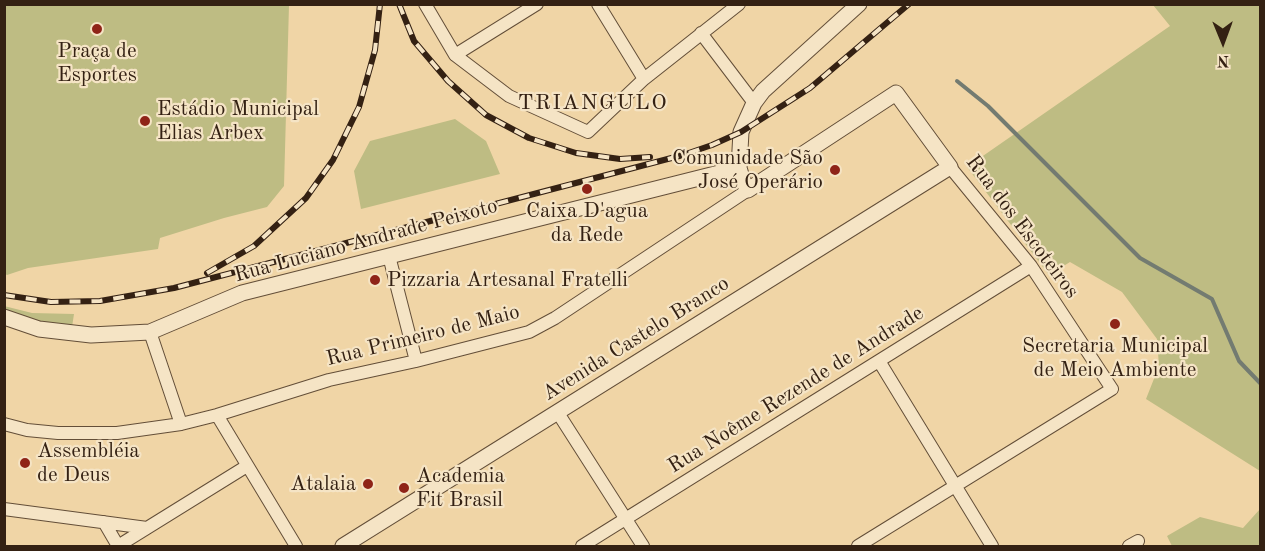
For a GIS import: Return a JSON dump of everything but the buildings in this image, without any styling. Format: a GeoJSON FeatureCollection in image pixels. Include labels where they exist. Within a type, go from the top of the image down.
{"type":"FeatureCollection","features":[{"type":"Feature","properties":{"kind":"street"},"geometry":{"type":"LineString","coordinates":[[425,4],[455,55],[509,96],[588,132],[644,80],[735,6]]}},
{"type":"Feature","properties":{"kind":"street"},"geometry":{"type":"LineString","coordinates":[[455,55],[537,4]]}},
{"type":"Feature","properties":{"kind":"street"},"geometry":{"type":"LineString","coordinates":[[598,4],[644,80]]}},
{"type":"Feature","properties":{"kind":"street"},"geometry":{"type":"LineString","coordinates":[[748,190],[739,168],[741,132],[754,103],[762,91],[859,4]]}},
{"type":"Feature","properties":{"kind":"street"},"geometry":{"type":"LineString","coordinates":[[701,33],[754,103]]}},
{"type":"Feature","properties":{"kind":"street","name":"Rua dos Escoteiros"},"geometry":{"type":"LineString","coordinates":[[896,93],[950,167],[1031,266],[1112,389],[955,486]]}},
{"type":"Feature","properties":{"kind":"street","name":"Rua Primeiro de Maio"},"geometry":{"type":"LineString","coordinates":[[4,424],[27,430],[58,433],[117,433],[181,424],[329,380],[416,361],[529,332],[555,318],[896,93]]}},
{"type":"Feature","properties":{"kind":"street","name":"Avenida Castelo Branco"},"geometry":{"type":"LineString","coordinates":[[343,546],[950,167]]}},
{"type":"Feature","properties":{"kind":"street","name":"Rua Luciano Andrade Peixoto"},"geometry":{"type":"LineString","coordinates":[[4,317],[39,329],[92,335],[150,332],[242,293],[739,168]]}},
{"type":"Feature","properties":{"kind":"street"},"geometry":{"type":"LineString","coordinates":[[389,256],[416,361]]}},
{"type":"Feature","properties":{"kind":"street","name":"Rua Noême Rezende de Andrade"},"geometry":{"type":"LineString","coordinates":[[582,546],[1031,266]]}},
{"type":"Feature","properties":{"kind":"street"},"geometry":{"type":"LineString","coordinates":[[150,332],[181,424]]}},
{"type":"Feature","properties":{"kind":"street"},"geometry":{"type":"LineString","coordinates":[[879,362],[992,546]]}},
{"type":"Feature","properties":{"kind":"street"},"geometry":{"type":"LineString","coordinates":[[558,412],[643,546]]}},
{"type":"Feature","properties":{"kind":"street"},"geometry":{"type":"LineString","coordinates":[[217,415],[296,546]]}},
{"type":"Feature","properties":{"kind":"street"},"geometry":{"type":"LineString","coordinates":[[104,522],[118,546],[247,466]]}},
{"type":"Feature","properties":{"kind":"street"},"geometry":{"type":"LineString","coordinates":[[858,546],[955,486]]}},
{"type":"Feature","properties":{"kind":"street"},"geometry":{"type":"LineString","coordinates":[[4,509],[147,528]]}},
{"type":"Feature","properties":{"kind":"shaded area","name":"Estádio Municipal Elias Arbex"},"geometry":{"type":"Polygon","coordinates":[[[4,5],[289,5],[284,186],[267,207],[160,238],[158,249],[28,268],[5,274],[4,5]]]}},
{"type":"Feature","properties":{"kind":"shaded area"},"geometry":{"type":"Polygon","coordinates":[[[1153,5],[1260,5],[1260,471],[1146,399],[1159,366],[1157,339],[1122,292],[1070,262],[1049,275],[967,167],[1170,26],[1153,5]]]}},
{"type":"Feature","properties":{"kind":"shaded area"},"geometry":{"type":"Polygon","coordinates":[[[455,119],[486,141],[500,174],[361,209],[354,171],[370,141],[455,119]]]}},
{"type":"Feature","properties":{"kind":"shaded area"},"geometry":{"type":"Polygon","coordinates":[[[4,306],[32,313],[74,314],[72,327],[33,321],[5,311],[4,306]]]}},
{"type":"Feature","properties":{"kind":"shaded area"},"geometry":{"type":"Polygon","coordinates":[[[1260,509],[1260,546],[1172,546],[1167,536],[1200,517],[1243,528],[1260,509]]]}},
{"type":"Feature","properties":{"kind":"waterway"},"geometry":{"type":"LineString","coordinates":[[957,81],[988,106],[1140,258],[1212,299],[1239,361],[1260,383]]}},
{"type":"Feature","properties":{"kind":"railway"},"geometry":{"type":"LineString","coordinates":[[207,273],[254,246],[306,198],[333,160],[359,107],[375,50],[380,4]]}},
{"type":"Feature","properties":{"kind":"railway"},"geometry":{"type":"LineString","coordinates":[[399,4],[414,41],[448,81],[486,115],[529,138],[576,153],[620,159],[650,157]]}},
{"type":"Feature","properties":{"kind":"railway"},"geometry":{"type":"LineString","coordinates":[[4,295],[51,302],[100,301],[174,288],[683,155],[741,132],[810,88],[909,4]]}},
{"type":"Feature","properties":{"kind":"place","name":"Praça de Esportes"},"geometry":{"type":"Point","coordinates":[97,29]}},
{"type":"Feature","properties":{"kind":"place","name":"Estádio Municipal Elias Arbex"},"geometry":{"type":"Point","coordinates":[145,121]}},
{"type":"Feature","properties":{"kind":"place","name":"Comunidade São José Operário"},"geometry":{"type":"Point","coordinates":[835,170]}},
{"type":"Feature","properties":{"kind":"place","name":"Caixa D'agua da Rede"},"geometry":{"type":"Point","coordinates":[587,189]}},
{"type":"Feature","properties":{"kind":"place","name":"Pizzaria Artesanal Fratelli"},"geometry":{"type":"Point","coordinates":[375,280]}},
{"type":"Feature","properties":{"kind":"place","name":"Secretaria Municipal de Meio Ambiente"},"geometry":{"type":"Point","coordinates":[1115,324]}},
{"type":"Feature","properties":{"kind":"place","name":"Assembléia de Deus"},"geometry":{"type":"Point","coordinates":[25,463]}},
{"type":"Feature","properties":{"kind":"place","name":"Atalaia"},"geometry":{"type":"Point","coordinates":[368,484]}},
{"type":"Feature","properties":{"kind":"place","name":"Academia Fit Brasil"},"geometry":{"type":"Point","coordinates":[404,488]}},
{"type":"Feature","properties":{"kind":"district","name":"TRIANGULO"},"geometry":{"type":"Point","coordinates":[593,103]}}]}
